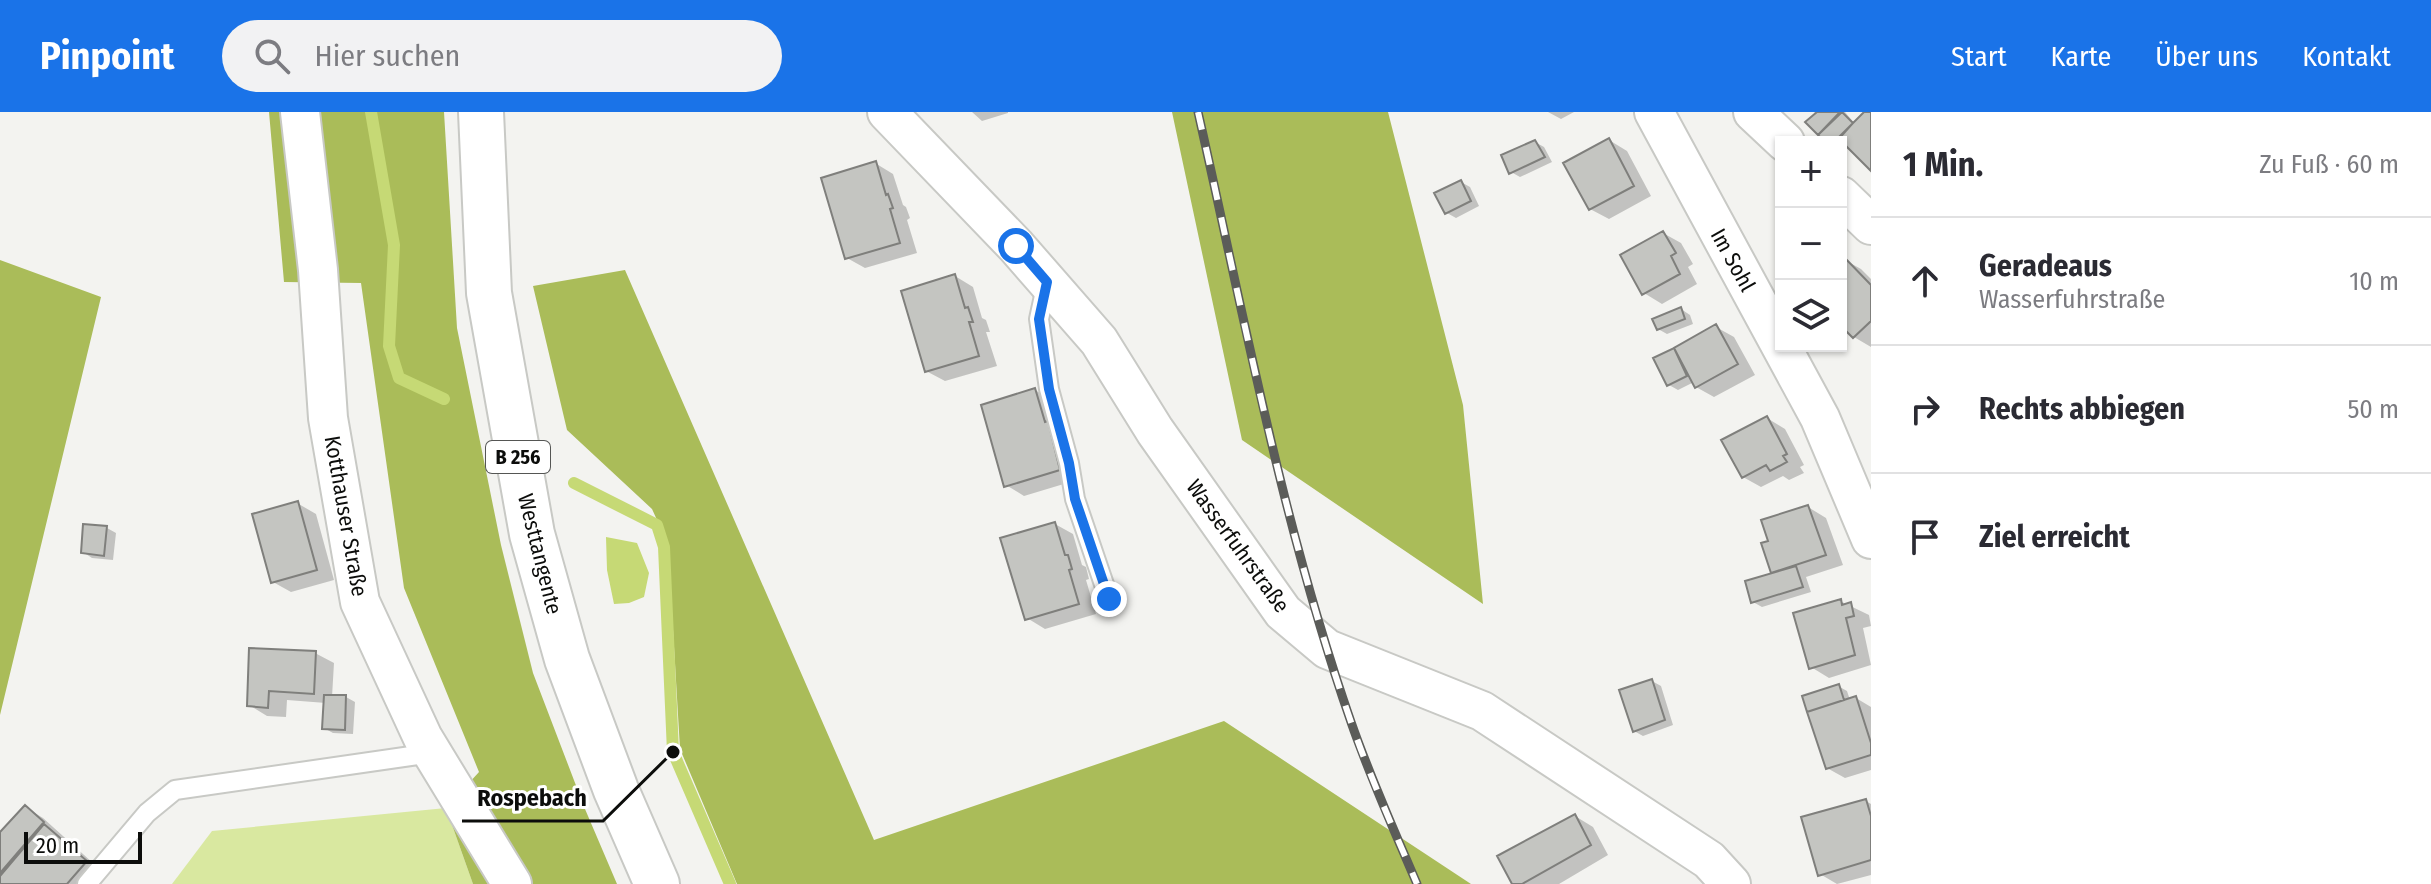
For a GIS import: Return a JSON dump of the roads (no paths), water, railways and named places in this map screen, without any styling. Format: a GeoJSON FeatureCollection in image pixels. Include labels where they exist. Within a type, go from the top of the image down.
{"type":"FeatureCollection","features":[{"type":"Feature","properties":{"kind":"main road","name":"Westtangente"},"geometry":{"type":"LineString","coordinates":[[481,112],[489,293],[532,534],[567,659],[616,790],[657,884]]}},
{"type":"Feature","properties":{"kind":"street","name":"Kotthauser Straße"},"geometry":{"type":"LineString","coordinates":[[300,112],[318,270],[328,418],[360,602],[432,753],[512,884]]}},
{"type":"Feature","properties":{"kind":"street","name":"Wasserfuhrstraße"},"geometry":{"type":"LineString","coordinates":[[887,112],[1016,246],[1099,341],[1155,431],[1283,612],[1327,649],[1482,711],[1709,860],[1731,884]]}},
{"type":"Feature","properties":{"kind":"street","name":"Im Sohl"},"geometry":{"type":"LineString","coordinates":[[1654,112],[1820,418],[1871,539]]}},
{"type":"Feature","properties":{"kind":"street"},"geometry":{"type":"LineString","coordinates":[[1753,112],[1779,136]]}},
{"type":"Feature","properties":{"kind":"street"},"geometry":{"type":"LineString","coordinates":[[1847,202],[1871,225]]}},
{"type":"Feature","properties":{"kind":"lane"},"geometry":{"type":"LineString","coordinates":[[1047,282],[1039,319],[1049,389],[1069,463],[1075,499],[1109,599]]}},
{"type":"Feature","properties":{"kind":"lane"},"geometry":{"type":"LineString","coordinates":[[87,884],[147,813],[175,790],[432,753]]}},
{"type":"Feature","properties":{"kind":"waterway"},"geometry":{"type":"LineString","coordinates":[[371,112],[394,245],[389,346],[399,378],[444,399]]}},
{"type":"Feature","properties":{"kind":"waterway"},"geometry":{"type":"LineString","coordinates":[[574,483],[657,525],[664,547],[673,752],[730,884]]}},
{"type":"Feature","properties":{"kind":"railway"},"geometry":{"type":"LineString","coordinates":[[1198,112],[1266,419],[1304,572],[1358,743],[1417,884]]}},
{"type":"Feature","properties":{"kind":"place","name":"Rospebach"},"geometry":{"type":"Point","coordinates":[673,752]}}]}
